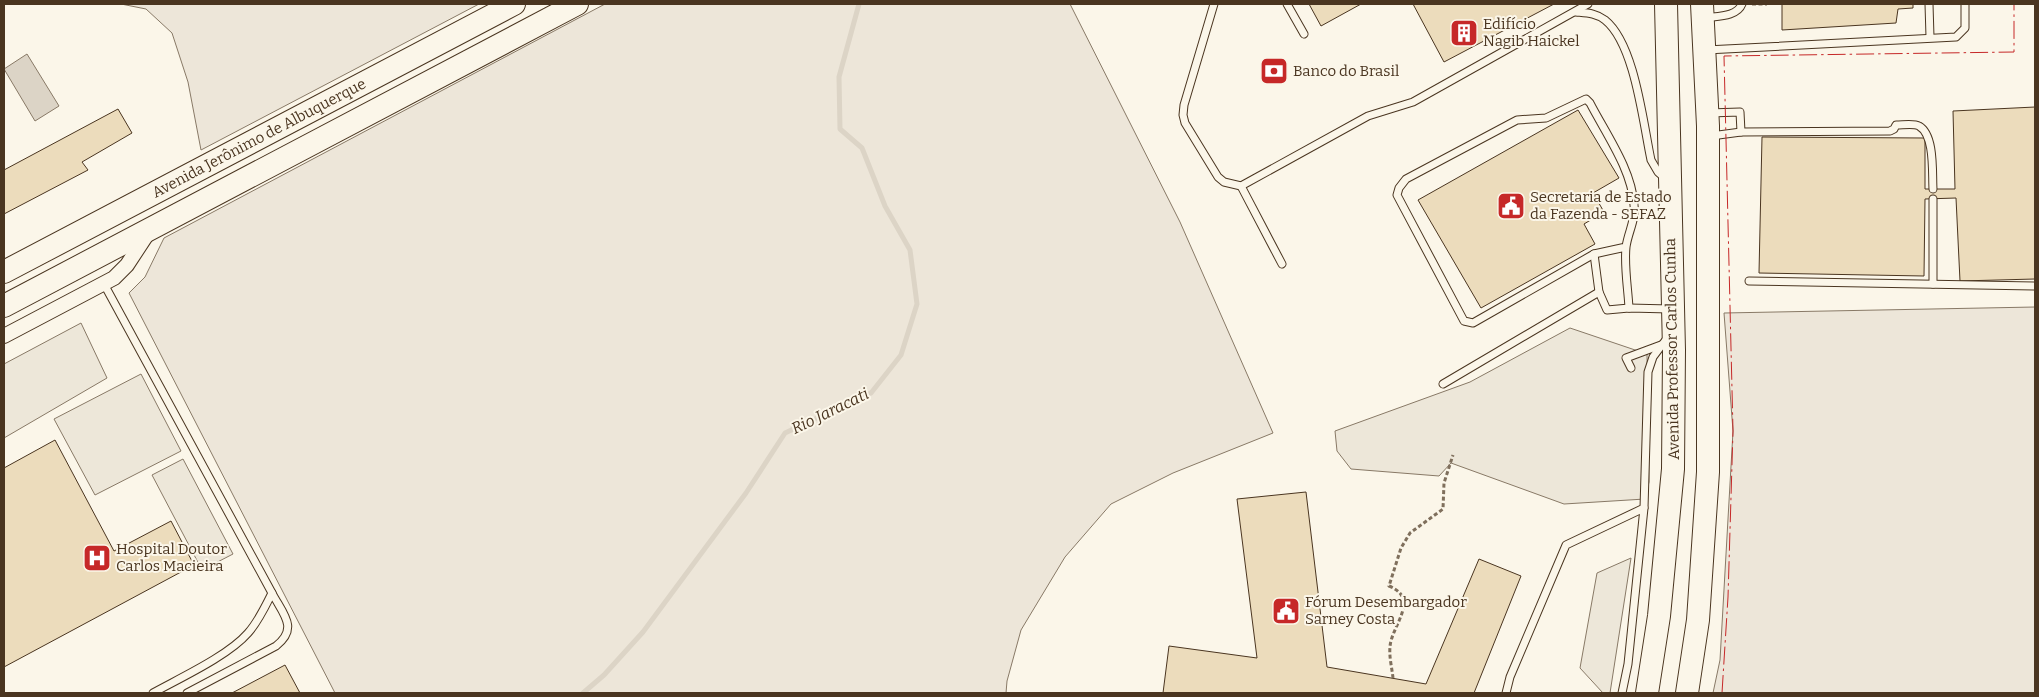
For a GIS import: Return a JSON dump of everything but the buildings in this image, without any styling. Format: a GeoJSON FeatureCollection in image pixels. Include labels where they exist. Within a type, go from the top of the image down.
{"type":"FeatureCollection","features":[{"type":"Feature","properties":{"kind":"main road","name":"Avenida Jerônimo de Albuquerque"},"geometry":{"type":"LineString","coordinates":[[4,272],[514,4]]}},
{"type":"Feature","properties":{"kind":"main road","name":"Avenida Jerônimo de Albuquerque"},"geometry":{"type":"LineString","coordinates":[[4,306],[576,4]]}},
{"type":"Feature","properties":{"kind":"main road","name":"Avenida Professor Carlos Cunha"},"geometry":{"type":"LineString","coordinates":[[1647,693],[1659,616],[1671,508],[1673,469],[1669,342],[1673,309],[1666,4]]}},
{"type":"Feature","properties":{"kind":"main road"},"geometry":{"type":"LineString","coordinates":[[1687,693],[1698,620],[1708,472],[1708,114],[1702,11]]}},
{"type":"Feature","properties":{"kind":"main road"},"geometry":{"type":"LineString","coordinates":[[1669,342],[1682,376],[1682,461],[1689,470],[1708,472]]}},
{"type":"Feature","properties":{"kind":"main road"},"geometry":{"type":"LineString","coordinates":[[1671,508],[1687,510],[1697,520],[1690,596],[1698,620]]}},
{"type":"Feature","properties":{"kind":"street","name":"Avenida Jerônimo de Albuquerque"},"geometry":{"type":"LineString","coordinates":[[4,336],[114,278],[127,265],[151,229]]}},
{"type":"Feature","properties":{"kind":"lane"},"geometry":{"type":"LineString","coordinates":[[1214,4],[1184,105],[1183,115],[1185,122],[1218,177],[1224,182],[1241,186],[1368,116],[1413,102],[1575,8],[1588,4]]}},
{"type":"Feature","properties":{"kind":"lane"},"geometry":{"type":"LineString","coordinates":[[1286,4],[1304,34]]}},
{"type":"Feature","properties":{"kind":"lane"},"geometry":{"type":"LineString","coordinates":[[1702,11],[1735,13],[1742,4]]}},
{"type":"Feature","properties":{"kind":"lane"},"geometry":{"type":"LineString","coordinates":[[1929,4],[1930,37]]}},
{"type":"Feature","properties":{"kind":"lane"},"geometry":{"type":"LineString","coordinates":[[1704,50],[1956,37],[1965,28],[1965,4]]}},
{"type":"Feature","properties":{"kind":"lane"},"geometry":{"type":"LineString","coordinates":[[1575,8],[1593,13],[1604,19],[1614,28],[1633,73],[1651,160],[1658,172],[1670,182]]}},
{"type":"Feature","properties":{"kind":"lane"},"geometry":{"type":"LineString","coordinates":[[1626,247],[1594,254],[1473,323],[1468,323],[1464,321],[1397,195],[1399,188],[1406,179],[1517,120],[1546,118],[1586,99],[1590,103],[1622,165],[1635,206],[1633,223],[1626,247],[1630,308]]}},
{"type":"Feature","properties":{"kind":"lane"},"geometry":{"type":"LineString","coordinates":[[1708,114],[1740,112],[1742,132]]}},
{"type":"Feature","properties":{"kind":"lane"},"geometry":{"type":"LineString","coordinates":[[1708,137],[1742,132],[1890,131],[1894,129],[1896,124],[1918,125],[1925,131],[1930,141],[1933,189]]}},
{"type":"Feature","properties":{"kind":"lane"},"geometry":{"type":"LineString","coordinates":[[1241,186],[1282,264]]}},
{"type":"Feature","properties":{"kind":"lane"},"geometry":{"type":"LineString","coordinates":[[1933,199],[1933,284]]}},
{"type":"Feature","properties":{"kind":"lane"},"geometry":{"type":"LineString","coordinates":[[1594,254],[1599,292],[1608,310],[1630,308],[1673,309]]}},
{"type":"Feature","properties":{"kind":"lane"},"geometry":{"type":"LineString","coordinates":[[1749,281],[2035,286]]}},
{"type":"Feature","properties":{"kind":"lane"},"geometry":{"type":"LineString","coordinates":[[104,284],[288,624],[288,633],[276,646],[187,693]]}},
{"type":"Feature","properties":{"kind":"lane"},"geometry":{"type":"LineString","coordinates":[[1443,384],[1599,292]]}},
{"type":"Feature","properties":{"kind":"lane"},"geometry":{"type":"LineString","coordinates":[[1631,368],[1626,358],[1669,342]]}},
{"type":"Feature","properties":{"kind":"lane"},"geometry":{"type":"LineString","coordinates":[[1622,693],[1628,664],[1644,508],[1648,372],[1653,357],[1669,342]]}},
{"type":"Feature","properties":{"kind":"lane"},"geometry":{"type":"LineString","coordinates":[[1506,693],[1510,677],[1566,545],[1644,508]]}},
{"type":"Feature","properties":{"kind":"lane"},"geometry":{"type":"LineString","coordinates":[[153,693],[232,648],[256,623],[272,593]]}},
{"type":"Feature","properties":{"kind":"path"},"geometry":{"type":"LineString","coordinates":[[1392,678],[1389,645],[1404,606],[1403,597],[1395,588],[1389,586],[1401,548],[1410,533],[1443,509],[1444,483],[1453,455]]}},
{"type":"Feature","properties":{"kind":"shaded area"},"geometry":{"type":"Polygon","coordinates":[[[121,4],[479,4],[201,150],[188,82],[172,33],[146,9],[121,4]]]}},
{"type":"Feature","properties":{"kind":"shaded area"},"geometry":{"type":"Polygon","coordinates":[[[605,4],[1070,4],[1180,222],[1273,433],[1173,473],[1111,504],[1065,557],[1021,630],[1007,681],[1006,693],[335,693],[129,293],[145,277],[164,238],[605,4]]]}},
{"type":"Feature","properties":{"kind":"shaded area"},"geometry":{"type":"Polygon","coordinates":[[[27,54],[59,106],[35,121],[4,69],[27,54]]]}},
{"type":"Feature","properties":{"kind":"shaded area"},"geometry":{"type":"Polygon","coordinates":[[[2035,307],[2035,693],[1713,693],[1720,660],[1733,431],[1724,313],[2035,307]]]}},
{"type":"Feature","properties":{"kind":"shaded area"},"geometry":{"type":"Polygon","coordinates":[[[81,323],[107,378],[4,438],[4,364],[81,323]]]}},
{"type":"Feature","properties":{"kind":"shaded area"},"geometry":{"type":"Polygon","coordinates":[[[1570,328],[1647,354],[1649,482],[1645,499],[1564,504],[1451,463],[1439,476],[1351,469],[1337,451],[1335,431],[1470,382],[1570,328]]]}},
{"type":"Feature","properties":{"kind":"shaded area"},"geometry":{"type":"Polygon","coordinates":[[[141,374],[181,451],[95,495],[54,419],[141,374]]]}},
{"type":"Feature","properties":{"kind":"shaded area"},"geometry":{"type":"Polygon","coordinates":[[[183,459],[233,554],[202,570],[152,475],[183,459]]]}},
{"type":"Feature","properties":{"kind":"shaded area"},"geometry":{"type":"Polygon","coordinates":[[[1631,558],[1610,693],[1603,693],[1580,668],[1597,573],[1631,558]]]}},
{"type":"Feature","properties":{"kind":"waterway","name":"Rio Jaracati"},"geometry":{"type":"LineString","coordinates":[[583,693],[604,675],[643,632],[746,493],[785,433],[871,393],[901,355],[917,304],[910,250],[885,206],[862,148],[840,129],[839,77],[859,4]]}},
{"type":"Feature","properties":{"kind":"power"},"geometry":{"type":"LineString","coordinates":[[1722,693],[1728,597],[1733,431],[1724,56],[2014,52],[2014,4]]}},
{"type":"Feature","properties":{"kind":"place","name":"Edifício Nagib Haickel"},"geometry":{"type":"Point","coordinates":[1464,33]}},
{"type":"Feature","properties":{"kind":"place","name":"Banco do Brasil"},"geometry":{"type":"Point","coordinates":[1274,71]}},
{"type":"Feature","properties":{"kind":"place","name":"Secretaria de Estado da Fazenda - SEFAZ"},"geometry":{"type":"Point","coordinates":[1511,206]}},
{"type":"Feature","properties":{"kind":"place","name":"Hospital Doutor Carlos Macieira"},"geometry":{"type":"Point","coordinates":[97,558]}},
{"type":"Feature","properties":{"kind":"place","name":"Fórum Desembargador Sarney Costa"},"geometry":{"type":"Point","coordinates":[1286,611]}}]}
